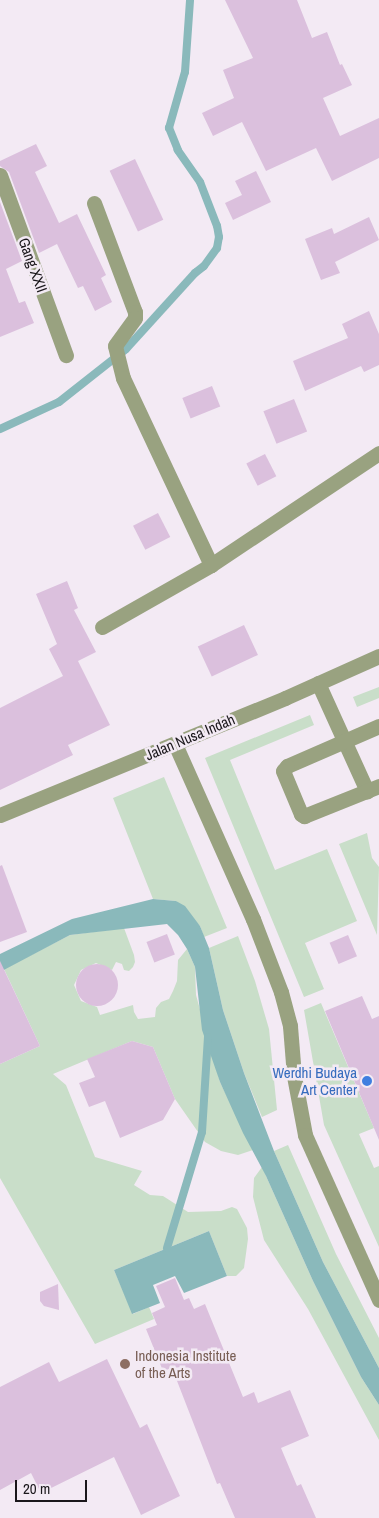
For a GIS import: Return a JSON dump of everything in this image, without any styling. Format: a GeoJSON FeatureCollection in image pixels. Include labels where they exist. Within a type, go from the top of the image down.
{"type":"FeatureCollection","features":[{"type":"Feature","properties":{"kind":"street","name":"Gang XXII"},"geometry":{"type":"LineString","coordinates":[[0,175],[66,355]]}},
{"type":"Feature","properties":{"kind":"street"},"geometry":{"type":"LineString","coordinates":[[94,203],[135,312],[134,318],[115,344],[123,378],[211,565]]}},
{"type":"Feature","properties":{"kind":"street"},"geometry":{"type":"LineString","coordinates":[[102,627],[211,565],[379,453]]}},
{"type":"Feature","properties":{"kind":"street","name":"Jalan Nusa Indah"},"geometry":{"type":"LineString","coordinates":[[0,815],[175,744],[379,656]]}},
{"type":"Feature","properties":{"kind":"street"},"geometry":{"type":"LineString","coordinates":[[318,683],[345,741],[373,788],[307,816],[301,814],[284,768],[345,741],[379,726]]}},
{"type":"Feature","properties":{"kind":"street"},"geometry":{"type":"LineString","coordinates":[[175,744],[252,919],[281,992],[290,1026],[294,1076],[305,1135],[379,1300]]}},
{"type":"Feature","properties":{"kind":"green space"},"geometry":{"type":"Polygon","coordinates":[[[379,687],[379,698],[357,707],[353,697],[379,687]]]}},
{"type":"Feature","properties":{"kind":"green space"},"geometry":{"type":"Polygon","coordinates":[[[310,715],[314,725],[230,760],[275,870],[327,849],[357,921],[305,943],[324,989],[304,997],[205,758],[310,715]]]}},
{"type":"Feature","properties":{"kind":"green space"},"geometry":{"type":"Polygon","coordinates":[[[164,777],[227,928],[204,937],[200,926],[176,901],[153,899],[113,798],[164,777]]]}},
{"type":"Feature","properties":{"kind":"green space"},"geometry":{"type":"Polygon","coordinates":[[[367,833],[372,858],[379,867],[377,935],[339,844],[367,833]]]}},
{"type":"Feature","properties":{"kind":"green space"},"geometry":{"type":"Polygon","coordinates":[[[124,928],[134,955],[135,962],[133,967],[129,971],[124,970],[122,964],[116,962],[112,970],[96,963],[81,970],[74,985],[81,1001],[97,1007],[100,1015],[133,1005],[138,1019],[155,1017],[156,1008],[161,1002],[169,999],[173,991],[177,981],[178,960],[187,949],[195,967],[196,995],[220,1082],[253,1150],[238,1155],[221,1151],[205,1142],[175,1099],[153,1047],[132,1041],[53,1074],[66,1085],[95,1157],[142,1171],[134,1185],[150,1195],[163,1196],[188,1212],[221,1211],[232,1207],[237,1209],[247,1228],[248,1239],[244,1268],[236,1276],[227,1276],[209,1231],[114,1270],[133,1314],[149,1307],[154,1319],[95,1344],[0,1178],[0,1064],[40,1046],[4,969],[70,935],[124,928]]]}},
{"type":"Feature","properties":{"kind":"green space"},"geometry":{"type":"Polygon","coordinates":[[[238,936],[255,981],[269,1029],[277,1110],[262,1117],[244,1073],[223,1010],[209,948],[238,936]]]}},
{"type":"Feature","properties":{"kind":"green space"},"geometry":{"type":"Polygon","coordinates":[[[321,1003],[374,1128],[359,1134],[374,1168],[379,1166],[379,1247],[324,1125],[304,1010],[321,1003]]]}},
{"type":"Feature","properties":{"kind":"green space"},"geometry":{"type":"Polygon","coordinates":[[[288,1145],[336,1254],[379,1338],[379,1368],[323,1262],[274,1151],[288,1145]]]}},
{"type":"Feature","properties":{"kind":"green space"},"geometry":{"type":"Polygon","coordinates":[[[262,1167],[313,1281],[361,1377],[379,1405],[379,1440],[308,1309],[264,1240],[253,1197],[254,1178],[262,1167]]]}},
{"type":"Feature","properties":{"kind":"water"},"geometry":{"type":"Polygon","coordinates":[[[153,899],[176,901],[185,906],[200,926],[209,948],[223,1010],[244,1073],[274,1151],[323,1262],[379,1368],[379,1405],[361,1377],[313,1281],[266,1176],[243,1133],[220,1082],[202,1030],[195,967],[178,935],[167,924],[70,935],[0,972],[0,954],[72,919],[153,899]]]}},
{"type":"Feature","properties":{"kind":"water"},"geometry":{"type":"Polygon","coordinates":[[[209,1231],[227,1276],[184,1293],[175,1276],[153,1285],[160,1303],[132,1314],[114,1270],[209,1231]]]}},
{"type":"Feature","properties":{"kind":"building"},"geometry":{"type":"Polygon","coordinates":[[[225,0],[297,0],[312,38],[327,32],[340,65],[342,64],[352,85],[323,98],[340,136],[379,118],[379,158],[332,181],[316,148],[266,171],[242,122],[213,136],[202,113],[234,98],[223,70],[253,58],[225,0]]]}},
{"type":"Feature","properties":{"kind":"building"},"geometry":{"type":"Polygon","coordinates":[[[36,144],[47,166],[35,172],[59,223],[77,214],[106,275],[101,278],[112,302],[95,311],[83,286],[78,288],[57,244],[39,253],[9,172],[0,166],[0,161],[36,144]]]}},
{"type":"Feature","properties":{"kind":"building"},"geometry":{"type":"Polygon","coordinates":[[[135,159],[163,220],[138,232],[110,171],[135,159]]]}},
{"type":"Feature","properties":{"kind":"building"},"geometry":{"type":"Polygon","coordinates":[[[256,171],[271,202],[233,220],[225,203],[242,195],[235,181],[256,171]]]}},
{"type":"Feature","properties":{"kind":"building"},"geometry":{"type":"Polygon","coordinates":[[[0,202],[22,261],[6,269],[19,303],[25,301],[34,323],[0,337],[0,202]]]}},
{"type":"Feature","properties":{"kind":"building"},"geometry":{"type":"Polygon","coordinates":[[[369,217],[379,240],[335,262],[340,273],[321,280],[305,239],[332,228],[334,234],[369,217]]]}},
{"type":"Feature","properties":{"kind":"building"},"geometry":{"type":"Polygon","coordinates":[[[369,311],[379,334],[379,365],[364,372],[361,366],[305,391],[293,361],[348,338],[342,324],[369,311]]]}},
{"type":"Feature","properties":{"kind":"building"},"geometry":{"type":"Polygon","coordinates":[[[212,386],[220,406],[191,418],[182,398],[212,386]]]}},
{"type":"Feature","properties":{"kind":"building"},"geometry":{"type":"Polygon","coordinates":[[[294,399],[307,431],[277,444],[263,411],[294,399]]]}},
{"type":"Feature","properties":{"kind":"building"},"geometry":{"type":"Polygon","coordinates":[[[265,454],[276,476],[258,486],[246,464],[265,454]]]}},
{"type":"Feature","properties":{"kind":"building"},"geometry":{"type":"Polygon","coordinates":[[[158,513],[170,537],[145,550],[133,526],[158,513]]]}},
{"type":"Feature","properties":{"kind":"building"},"geometry":{"type":"Polygon","coordinates":[[[67,581],[78,608],[74,610],[96,652],[78,661],[110,725],[68,745],[73,755],[0,790],[0,708],[63,676],[49,649],[57,644],[36,594],[67,581]]]}},
{"type":"Feature","properties":{"kind":"building"},"geometry":{"type":"Polygon","coordinates":[[[244,625],[258,655],[212,676],[198,647],[244,625]]]}},
{"type":"Feature","properties":{"kind":"building"},"geometry":{"type":"Polygon","coordinates":[[[2,865],[27,932],[0,942],[0,866],[2,865]]]}},
{"type":"Feature","properties":{"kind":"building"},"geometry":{"type":"Polygon","coordinates":[[[167,934],[175,955],[154,962],[146,942],[167,934]]]}},
{"type":"Feature","properties":{"kind":"building"},"geometry":{"type":"Polygon","coordinates":[[[348,935],[357,956],[339,964],[330,943],[348,935]]]}},
{"type":"Feature","properties":{"kind":"building"},"geometry":{"type":"Polygon","coordinates":[[[0,961],[40,1046],[0,1064],[0,961]]]}},
{"type":"Feature","properties":{"kind":"building"},"geometry":{"type":"Polygon","coordinates":[[[93,964],[101,964],[112,970],[118,985],[112,1000],[101,1006],[93,1006],[82,1000],[76,989],[76,981],[82,970],[93,964]]]}},
{"type":"Feature","properties":{"kind":"building","name":"Werdhi Budaya Art Center"},"geometry":{"type":"Polygon","coordinates":[[[362,996],[372,1019],[379,1016],[379,1140],[325,1011],[362,996]]]}},
{"type":"Feature","properties":{"kind":"building"},"geometry":{"type":"Polygon","coordinates":[[[132,1041],[153,1047],[175,1099],[163,1120],[120,1138],[105,1101],[89,1107],[79,1083],[95,1077],[87,1059],[132,1041]]]}},
{"type":"Feature","properties":{"kind":"building"},"geometry":{"type":"Polygon","coordinates":[[[175,1278],[184,1300],[189,1298],[194,1309],[205,1304],[243,1397],[254,1392],[258,1403],[290,1390],[309,1436],[281,1448],[297,1486],[301,1484],[316,1518],[235,1518],[220,1483],[217,1484],[172,1368],[163,1371],[146,1329],[157,1325],[152,1313],[165,1307],[156,1286],[175,1278]]]}},
{"type":"Feature","properties":{"kind":"building"},"geometry":{"type":"Polygon","coordinates":[[[58,1284],[59,1310],[44,1306],[40,1301],[40,1292],[58,1284]]]}},
{"type":"Feature","properties":{"kind":"building"},"geometry":{"type":"Polygon","coordinates":[[[107,1359],[140,1428],[147,1424],[180,1496],[141,1515],[114,1457],[41,1493],[31,1473],[0,1490],[0,1387],[49,1362],[59,1382],[107,1359]]]}},
{"type":"Feature","properties":{"kind":"waterway"},"geometry":{"type":"LineString","coordinates":[[0,429],[59,402],[126,349],[195,273],[204,266],[217,248],[219,237],[217,226],[200,182],[178,150],[169,128],[185,72],[190,0]]}},
{"type":"Feature","properties":{"kind":"waterway"},"geometry":{"type":"LineString","coordinates":[[167,1248],[202,1132],[208,1037]]}},
{"type":"Feature","properties":{"kind":"place","name":"Werdhi Budaya Art Center"},"geometry":{"type":"Point","coordinates":[367,1081]}},
{"type":"Feature","properties":{"kind":"place","name":"Indonesia Institute of the Arts"},"geometry":{"type":"Point","coordinates":[125,1364]}}]}
